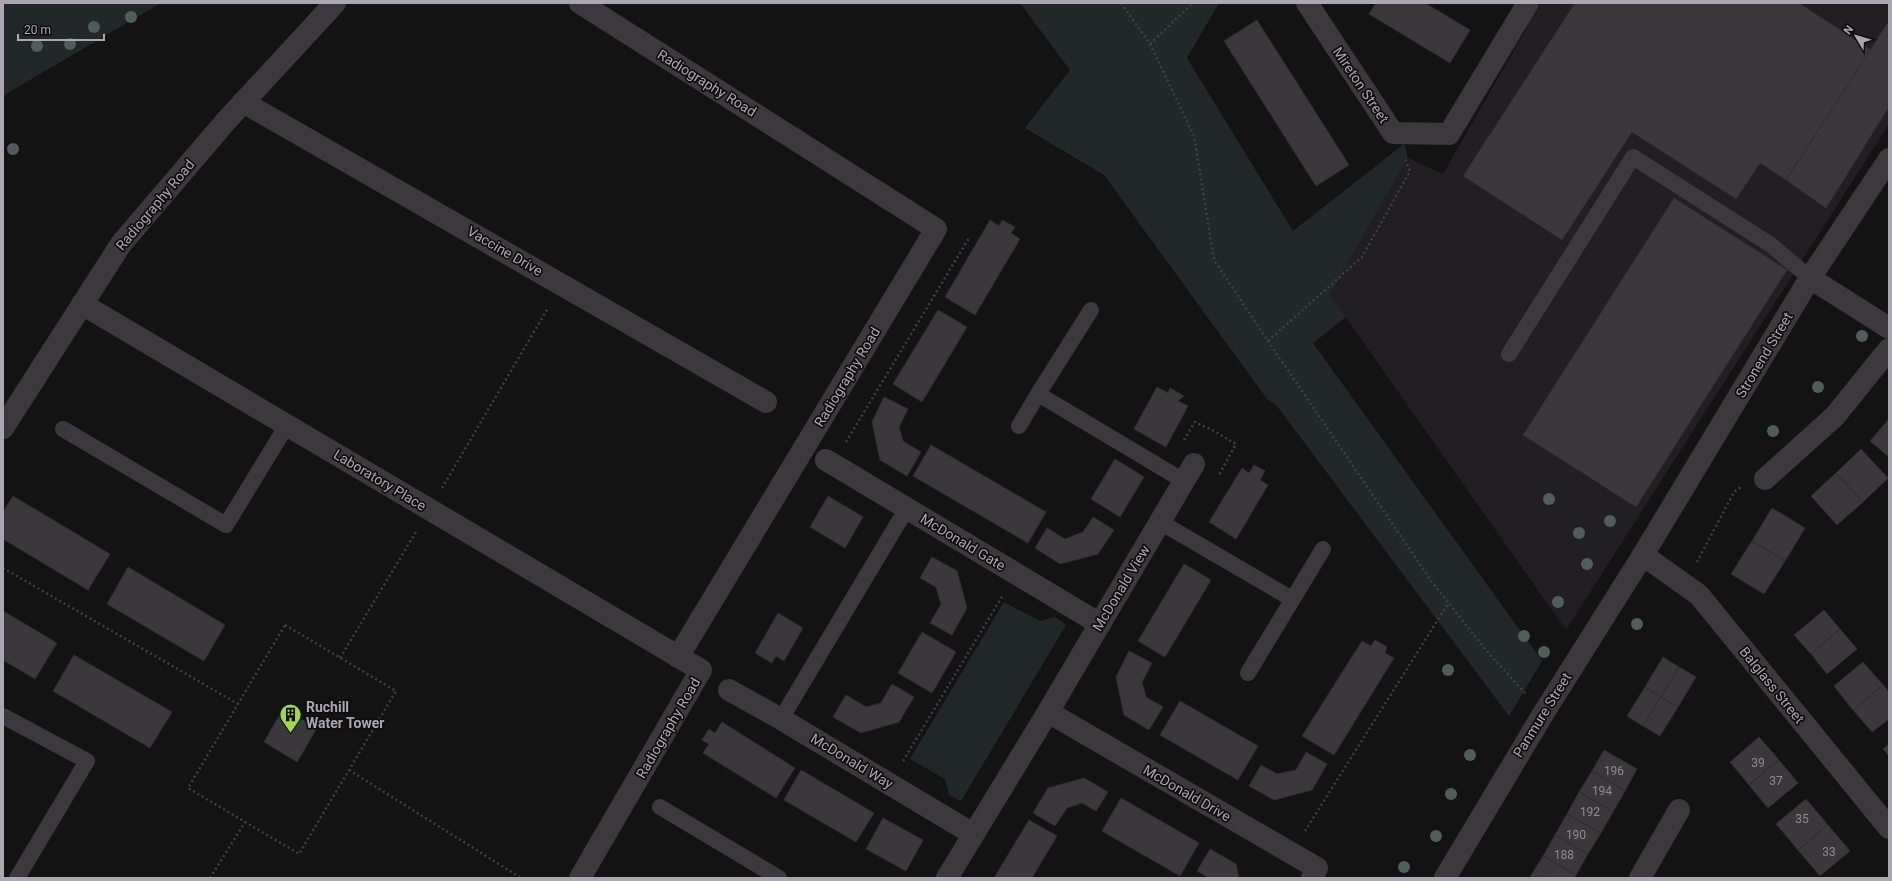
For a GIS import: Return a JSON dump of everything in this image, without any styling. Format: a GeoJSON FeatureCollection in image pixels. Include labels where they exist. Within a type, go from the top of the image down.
{"type":"FeatureCollection","features":[{"type":"Feature","properties":{"kind":"street","name":"Radiography Road"},"geometry":{"type":"LineString","coordinates":[[3,428],[121,244],[243,102],[335,3]]}},
{"type":"Feature","properties":{"kind":"street","name":"Radiography Road"},"geometry":{"type":"LineString","coordinates":[[580,3],[936,229],[678,657],[701,670],[580,878]]}},
{"type":"Feature","properties":{"kind":"street","name":"Mireton Street"},"geometry":{"type":"LineString","coordinates":[[1307,3],[1393,132],[1449,134],[1528,3]]}},
{"type":"Feature","properties":{"kind":"street","name":"Vaccine Drive"},"geometry":{"type":"LineString","coordinates":[[243,102],[562,283],[766,402]]}},
{"type":"Feature","properties":{"kind":"street","name":"Stronend Street"},"geometry":{"type":"LineString","coordinates":[[1644,555],[1810,278],[1889,159]]}},
{"type":"Feature","properties":{"kind":"street"},"geometry":{"type":"LineString","coordinates":[[1810,278],[1889,328]]}},
{"type":"Feature","properties":{"kind":"street","name":"Laboratory Place"},"geometry":{"type":"LineString","coordinates":[[82,304],[678,657]]}},
{"type":"Feature","properties":{"kind":"street"},"geometry":{"type":"LineString","coordinates":[[1765,479],[1835,416],[1889,349]]}},
{"type":"Feature","properties":{"kind":"street","name":"McDonald Gate"},"geometry":{"type":"LineString","coordinates":[[826,460],[1100,624]]}},
{"type":"Feature","properties":{"kind":"street","name":"McDonald View"},"geometry":{"type":"LineString","coordinates":[[1048,712],[1189,473]]}},
{"type":"Feature","properties":{"kind":"street","name":"Balglass Street"},"geometry":{"type":"LineString","coordinates":[[1644,555],[1699,595],[1889,828]]}},
{"type":"Feature","properties":{"kind":"street","name":"Panmure Street"},"geometry":{"type":"LineString","coordinates":[[1445,878],[1543,714],[1644,555]]}},
{"type":"Feature","properties":{"kind":"street","name":"McDonald Way"},"geometry":{"type":"LineString","coordinates":[[729,690],[781,719],[973,834]]}},
{"type":"Feature","properties":{"kind":"street"},"geometry":{"type":"LineString","coordinates":[[947,878],[1048,712]]}},
{"type":"Feature","properties":{"kind":"street","name":"McDonald Drive"},"geometry":{"type":"LineString","coordinates":[[1048,712],[1317,868],[1312,878]]}},
{"type":"Feature","properties":{"kind":"street"},"geometry":{"type":"LineString","coordinates":[[1640,878],[1679,810]]}},
{"type":"Feature","properties":{"kind":"lane"},"geometry":{"type":"LineString","coordinates":[[1509,354],[1634,157],[1771,245],[1810,278]]}},
{"type":"Feature","properties":{"kind":"lane"},"geometry":{"type":"LineString","coordinates":[[1019,426],[1091,310]]}},
{"type":"Feature","properties":{"kind":"lane"},"geometry":{"type":"LineString","coordinates":[[1038,394],[1166,470],[1189,473]]}},
{"type":"Feature","properties":{"kind":"lane"},"geometry":{"type":"LineString","coordinates":[[63,429],[226,525],[287,425]]}},
{"type":"Feature","properties":{"kind":"lane"},"geometry":{"type":"LineString","coordinates":[[781,719],[907,508]]}},
{"type":"Feature","properties":{"kind":"lane"},"geometry":{"type":"LineString","coordinates":[[1160,522],[1292,599]]}},
{"type":"Feature","properties":{"kind":"lane"},"geometry":{"type":"LineString","coordinates":[[1248,673],[1322,549]]}},
{"type":"Feature","properties":{"kind":"lane"},"geometry":{"type":"LineString","coordinates":[[3,716],[87,761],[17,878]]}},
{"type":"Feature","properties":{"kind":"lane"},"geometry":{"type":"LineString","coordinates":[[660,806],[779,878]]}},
{"type":"Feature","properties":{"kind":"path"},"geometry":{"type":"LineString","coordinates":[[1121,3],[1150,44],[1194,136],[1214,260],[1432,582],[1485,649],[1543,714]]}},
{"type":"Feature","properties":{"kind":"path"},"geometry":{"type":"LineString","coordinates":[[1150,44],[1193,3]]}},
{"type":"Feature","properties":{"kind":"path"},"geometry":{"type":"LineString","coordinates":[[1268,341],[1362,257],[1410,171],[1393,132]]}},
{"type":"Feature","properties":{"kind":"path"},"geometry":{"type":"LineString","coordinates":[[846,443],[969,238]]}},
{"type":"Feature","properties":{"kind":"path"},"geometry":{"type":"LineString","coordinates":[[340,658],[430,509],[562,283]]}},
{"type":"Feature","properties":{"kind":"path"},"geometry":{"type":"LineString","coordinates":[[1166,470],[1195,422],[1236,444],[1218,477]]}},
{"type":"Feature","properties":{"kind":"path"},"geometry":{"type":"LineString","coordinates":[[1684,585],[1734,492],[1749,480],[1765,479]]}},
{"type":"Feature","properties":{"kind":"path"},"geometry":{"type":"LineString","coordinates":[[3,568],[238,704]]}},
{"type":"Feature","properties":{"kind":"path"},"geometry":{"type":"LineString","coordinates":[[997,592],[1009,599]]}},
{"type":"Feature","properties":{"kind":"path"},"geometry":{"type":"LineString","coordinates":[[903,761],[1003,595]]}},
{"type":"Feature","properties":{"kind":"path"},"geometry":{"type":"LineString","coordinates":[[1308,835],[1304,833],[1448,602]]}},
{"type":"Feature","properties":{"kind":"path"},"geometry":{"type":"LineString","coordinates":[[285,625],[340,658],[396,691],[299,854],[188,788],[285,625]]}},
{"type":"Feature","properties":{"kind":"path"},"geometry":{"type":"LineString","coordinates":[[897,757],[909,764]]}},
{"type":"Feature","properties":{"kind":"path"},"geometry":{"type":"LineString","coordinates":[[349,770],[521,878]]}},
{"type":"Feature","properties":{"kind":"path"},"geometry":{"type":"LineString","coordinates":[[210,878],[245,822]]}},
{"type":"Feature","properties":{"kind":"shaded area"},"geometry":{"type":"Polygon","coordinates":[[[3,3],[161,3],[6,94],[3,98],[3,3]]]}},
{"type":"Feature","properties":{"kind":"shaded area"},"geometry":{"type":"Polygon","coordinates":[[[1020,3],[1219,3],[1187,58],[1293,231],[1404,144],[1408,158],[1330,295],[1346,317],[1313,343],[1542,661],[1509,716],[1277,406],[1267,399],[1104,175],[1025,128],[1070,70],[1020,3]]]}},
{"type":"Feature","properties":{"kind":"shaded area"},"geometry":{"type":"Polygon","coordinates":[[[1541,3],[1889,3],[1889,124],[1566,630],[1330,295],[1408,158],[1443,174],[1541,3]]]}},
{"type":"Feature","properties":{"kind":"shaded area"},"geometry":{"type":"Polygon","coordinates":[[[1004,602],[1040,621],[1055,617],[1066,625],[961,801],[949,795],[945,779],[910,759],[1004,602]]]}},
{"type":"Feature","properties":{"kind":"building"},"geometry":{"type":"Polygon","coordinates":[[[1376,3],[1425,3],[1470,30],[1450,63],[1369,14],[1376,3]]]}},
{"type":"Feature","properties":{"kind":"building"},"geometry":{"type":"Polygon","coordinates":[[[1575,3],[1799,3],[1871,50],[1786,180],[1760,163],[1736,199],[1632,132],[1562,240],[1463,176],[1575,3]]]}},
{"type":"Feature","properties":{"kind":"building"},"geometry":{"type":"Polygon","coordinates":[[[1257,20],[1349,165],[1316,186],[1224,41],[1257,20]]]}},
{"type":"Feature","properties":{"kind":"building"},"geometry":{"type":"Polygon","coordinates":[[[1889,21],[1889,107],[1826,208],[1786,180],[1889,21]]]}},
{"type":"Feature","properties":{"kind":"building"},"geometry":{"type":"Polygon","coordinates":[[[1674,198],[1787,270],[1636,507],[1523,435],[1674,198]]]}},
{"type":"Feature","properties":{"kind":"building"},"geometry":{"type":"Polygon","coordinates":[[[990,220],[999,226],[1002,220],[1015,227],[1011,233],[1020,239],[975,315],[945,297],[990,220]]]}},
{"type":"Feature","properties":{"kind":"building"},"geometry":{"type":"Polygon","coordinates":[[[938,310],[967,327],[922,402],[893,384],[938,310]]]}},
{"type":"Feature","properties":{"kind":"building"},"geometry":{"type":"Polygon","coordinates":[[[1157,387],[1168,393],[1170,388],[1184,396],[1178,401],[1188,406],[1166,447],[1134,429],[1157,387]]]}},
{"type":"Feature","properties":{"kind":"building"},"geometry":{"type":"Polygon","coordinates":[[[884,397],[908,409],[899,427],[903,441],[921,452],[907,476],[880,460],[872,422],[884,397]]]}},
{"type":"Feature","properties":{"kind":"building"},"geometry":{"type":"Polygon","coordinates":[[[1889,419],[1889,457],[1870,441],[1889,419]]]}},
{"type":"Feature","properties":{"kind":"building"},"geometry":{"type":"Polygon","coordinates":[[[931,445],[1046,512],[1028,543],[913,476],[931,445]]]}},
{"type":"Feature","properties":{"kind":"building"},"geometry":{"type":"Polygon","coordinates":[[[1861,449],[1888,478],[1863,502],[1836,473],[1861,449]]]}},
{"type":"Feature","properties":{"kind":"building"},"geometry":{"type":"Polygon","coordinates":[[[1115,459],[1144,477],[1120,517],[1091,499],[1115,459]]]}},
{"type":"Feature","properties":{"kind":"building"},"geometry":{"type":"Polygon","coordinates":[[[1254,465],[1265,471],[1260,480],[1268,485],[1236,539],[1209,522],[1242,468],[1249,473],[1254,465]]]}},
{"type":"Feature","properties":{"kind":"building"},"geometry":{"type":"Polygon","coordinates":[[[1836,473],[1863,502],[1837,525],[1811,496],[1836,473]]]}},
{"type":"Feature","properties":{"kind":"building"},"geometry":{"type":"Polygon","coordinates":[[[13,496],[110,554],[88,590],[3,539],[3,512],[13,496]]]}},
{"type":"Feature","properties":{"kind":"building"},"geometry":{"type":"Polygon","coordinates":[[[828,496],[863,517],[845,548],[810,527],[828,496]]]}},
{"type":"Feature","properties":{"kind":"building"},"geometry":{"type":"Polygon","coordinates":[[[1772,508],[1805,528],[1785,561],[1752,541],[1772,508]]]}},
{"type":"Feature","properties":{"kind":"building"},"geometry":{"type":"Polygon","coordinates":[[[1093,517],[1114,530],[1098,554],[1060,564],[1035,548],[1047,528],[1065,539],[1083,532],[1093,517]]]}},
{"type":"Feature","properties":{"kind":"building"},"geometry":{"type":"Polygon","coordinates":[[[1752,541],[1785,561],[1764,594],[1731,574],[1752,541]]]}},
{"type":"Feature","properties":{"kind":"building"},"geometry":{"type":"Polygon","coordinates":[[[932,557],[957,571],[967,608],[952,635],[930,623],[941,604],[936,587],[920,578],[932,557]]]}},
{"type":"Feature","properties":{"kind":"building"},"geometry":{"type":"Polygon","coordinates":[[[1184,564],[1211,580],[1165,657],[1138,641],[1184,564]]]}},
{"type":"Feature","properties":{"kind":"building"},"geometry":{"type":"Polygon","coordinates":[[[128,567],[225,625],[204,661],[107,604],[128,567]]]}},
{"type":"Feature","properties":{"kind":"building"},"geometry":{"type":"Polygon","coordinates":[[[1824,610],[1840,629],[1811,654],[1794,635],[1824,610]]]}},
{"type":"Feature","properties":{"kind":"building"},"geometry":{"type":"Polygon","coordinates":[[[3,611],[57,643],[35,679],[3,660],[3,611]]]}},
{"type":"Feature","properties":{"kind":"building"},"geometry":{"type":"Polygon","coordinates":[[[778,613],[803,628],[784,661],[776,656],[772,663],[755,653],[778,613]]]}},
{"type":"Feature","properties":{"kind":"building"},"geometry":{"type":"Polygon","coordinates":[[[1840,629],[1857,649],[1827,674],[1811,654],[1840,629]]]}},
{"type":"Feature","properties":{"kind":"building"},"geometry":{"type":"Polygon","coordinates":[[[922,632],[956,652],[932,693],[898,673],[922,632]]]}},
{"type":"Feature","properties":{"kind":"building"},"geometry":{"type":"Polygon","coordinates":[[[1375,640],[1387,647],[1385,653],[1394,658],[1334,755],[1302,736],[1362,641],[1371,646],[1375,640]]]}},
{"type":"Feature","properties":{"kind":"building"},"geometry":{"type":"Polygon","coordinates":[[[1129,651],[1152,663],[1142,682],[1146,697],[1163,707],[1149,730],[1124,715],[1116,677],[1129,651]]]}},
{"type":"Feature","properties":{"kind":"building"},"geometry":{"type":"Polygon","coordinates":[[[74,655],[172,712],[150,748],[53,691],[74,655]]]}},
{"type":"Feature","properties":{"kind":"building"},"geometry":{"type":"Polygon","coordinates":[[[1663,657],[1679,667],[1661,697],[1645,687],[1663,657]]]}},
{"type":"Feature","properties":{"kind":"building"},"geometry":{"type":"Polygon","coordinates":[[[1863,662],[1883,685],[1853,710],[1834,686],[1863,662]]]}},
{"type":"Feature","properties":{"kind":"building"},"geometry":{"type":"Polygon","coordinates":[[[1679,667],[1696,677],[1678,707],[1661,697],[1679,667]]]}},
{"type":"Feature","properties":{"kind":"building"},"geometry":{"type":"Polygon","coordinates":[[[892,684],[914,697],[899,722],[861,733],[833,717],[846,695],[866,707],[881,703],[892,684]]]}},
{"type":"Feature","properties":{"kind":"building"},"geometry":{"type":"Polygon","coordinates":[[[1883,685],[1889,692],[1889,719],[1872,732],[1853,710],[1883,685]]]}},
{"type":"Feature","properties":{"kind":"building"},"geometry":{"type":"Polygon","coordinates":[[[1645,687],[1661,697],[1643,726],[1627,716],[1645,687]]]}},
{"type":"Feature","properties":{"kind":"building"},"geometry":{"type":"Polygon","coordinates":[[[1661,697],[1678,707],[1660,736],[1643,726],[1661,697]]]}},
{"type":"Feature","properties":{"kind":"building"},"geometry":{"type":"Polygon","coordinates":[[[1180,701],[1258,746],[1238,780],[1160,735],[1180,701]]]}},
{"type":"Feature","properties":{"kind":"building","name":"Ruchill Water Tower"},"geometry":{"type":"Polygon","coordinates":[[[283,709],[317,728],[297,762],[264,742],[283,709]]]}},
{"type":"Feature","properties":{"kind":"building"},"geometry":{"type":"Polygon","coordinates":[[[722,722],[795,768],[776,798],[703,753],[709,744],[702,740],[709,729],[715,733],[722,722]]]}},
{"type":"Feature","properties":{"kind":"building"},"geometry":{"type":"Polygon","coordinates":[[[1759,737],[1779,760],[1749,785],[1730,762],[1759,737]]]}},
{"type":"Feature","properties":{"kind":"building"},"geometry":{"type":"Polygon","coordinates":[[[1889,744],[1889,756],[1883,749],[1889,744]]]}},
{"type":"Feature","properties":{"kind":"building"},"geometry":{"type":"Polygon","coordinates":[[[1604,750],[1637,769],[1625,791],[1592,771],[1604,750]]]}},
{"type":"Feature","properties":{"kind":"building"},"geometry":{"type":"Polygon","coordinates":[[[1306,752],[1327,764],[1312,790],[1274,800],[1249,786],[1261,765],[1277,774],[1296,770],[1306,752]]]}},
{"type":"Feature","properties":{"kind":"building"},"geometry":{"type":"Polygon","coordinates":[[[1779,760],[1798,783],[1768,808],[1749,785],[1779,760]]]}},
{"type":"Feature","properties":{"kind":"building"},"geometry":{"type":"Polygon","coordinates":[[[801,770],[874,813],[856,842],[784,800],[801,770]]]}},
{"type":"Feature","properties":{"kind":"building"},"geometry":{"type":"Polygon","coordinates":[[[1592,771],[1625,791],[1613,812],[1579,792],[1592,771]]]}},
{"type":"Feature","properties":{"kind":"building"},"geometry":{"type":"Polygon","coordinates":[[[1084,778],[1108,792],[1096,811],[1082,803],[1067,808],[1055,826],[1033,813],[1048,788],[1084,778]]]}},
{"type":"Feature","properties":{"kind":"building"},"geometry":{"type":"Polygon","coordinates":[[[1579,792],[1613,812],[1601,833],[1567,814],[1579,792]]]}},
{"type":"Feature","properties":{"kind":"building"},"geometry":{"type":"Polygon","coordinates":[[[1121,798],[1199,843],[1180,876],[1102,831],[1121,798]]]}},
{"type":"Feature","properties":{"kind":"building"},"geometry":{"type":"Polygon","coordinates":[[[1806,799],[1828,825],[1798,850],[1776,824],[1806,799]]]}},
{"type":"Feature","properties":{"kind":"building"},"geometry":{"type":"Polygon","coordinates":[[[1567,814],[1601,833],[1588,854],[1555,835],[1567,814]]]}},
{"type":"Feature","properties":{"kind":"building"},"geometry":{"type":"Polygon","coordinates":[[[883,818],[923,840],[906,871],[866,849],[883,818]]]}},
{"type":"Feature","properties":{"kind":"building"},"geometry":{"type":"Polygon","coordinates":[[[1029,820],[1057,836],[1032,878],[994,878],[1029,820]]]}},
{"type":"Feature","properties":{"kind":"building"},"geometry":{"type":"Polygon","coordinates":[[[1828,825],[1850,851],[1820,876],[1798,850],[1828,825]]]}},
{"type":"Feature","properties":{"kind":"building"},"geometry":{"type":"Polygon","coordinates":[[[1555,835],[1588,854],[1576,875],[1543,856],[1555,835]]]}},
{"type":"Feature","properties":{"kind":"building"},"geometry":{"type":"Polygon","coordinates":[[[1210,849],[1236,864],[1239,878],[1209,878],[1197,871],[1210,849]]]}},
{"type":"Feature","properties":{"kind":"building"},"geometry":{"type":"Polygon","coordinates":[[[1543,856],[1576,875],[1575,878],[1530,877],[1543,856]]]}},
{"type":"Feature","properties":{"kind":"place","name":"Ruchill Water Tower"},"geometry":{"type":"Point","coordinates":[290,734]}}]}
